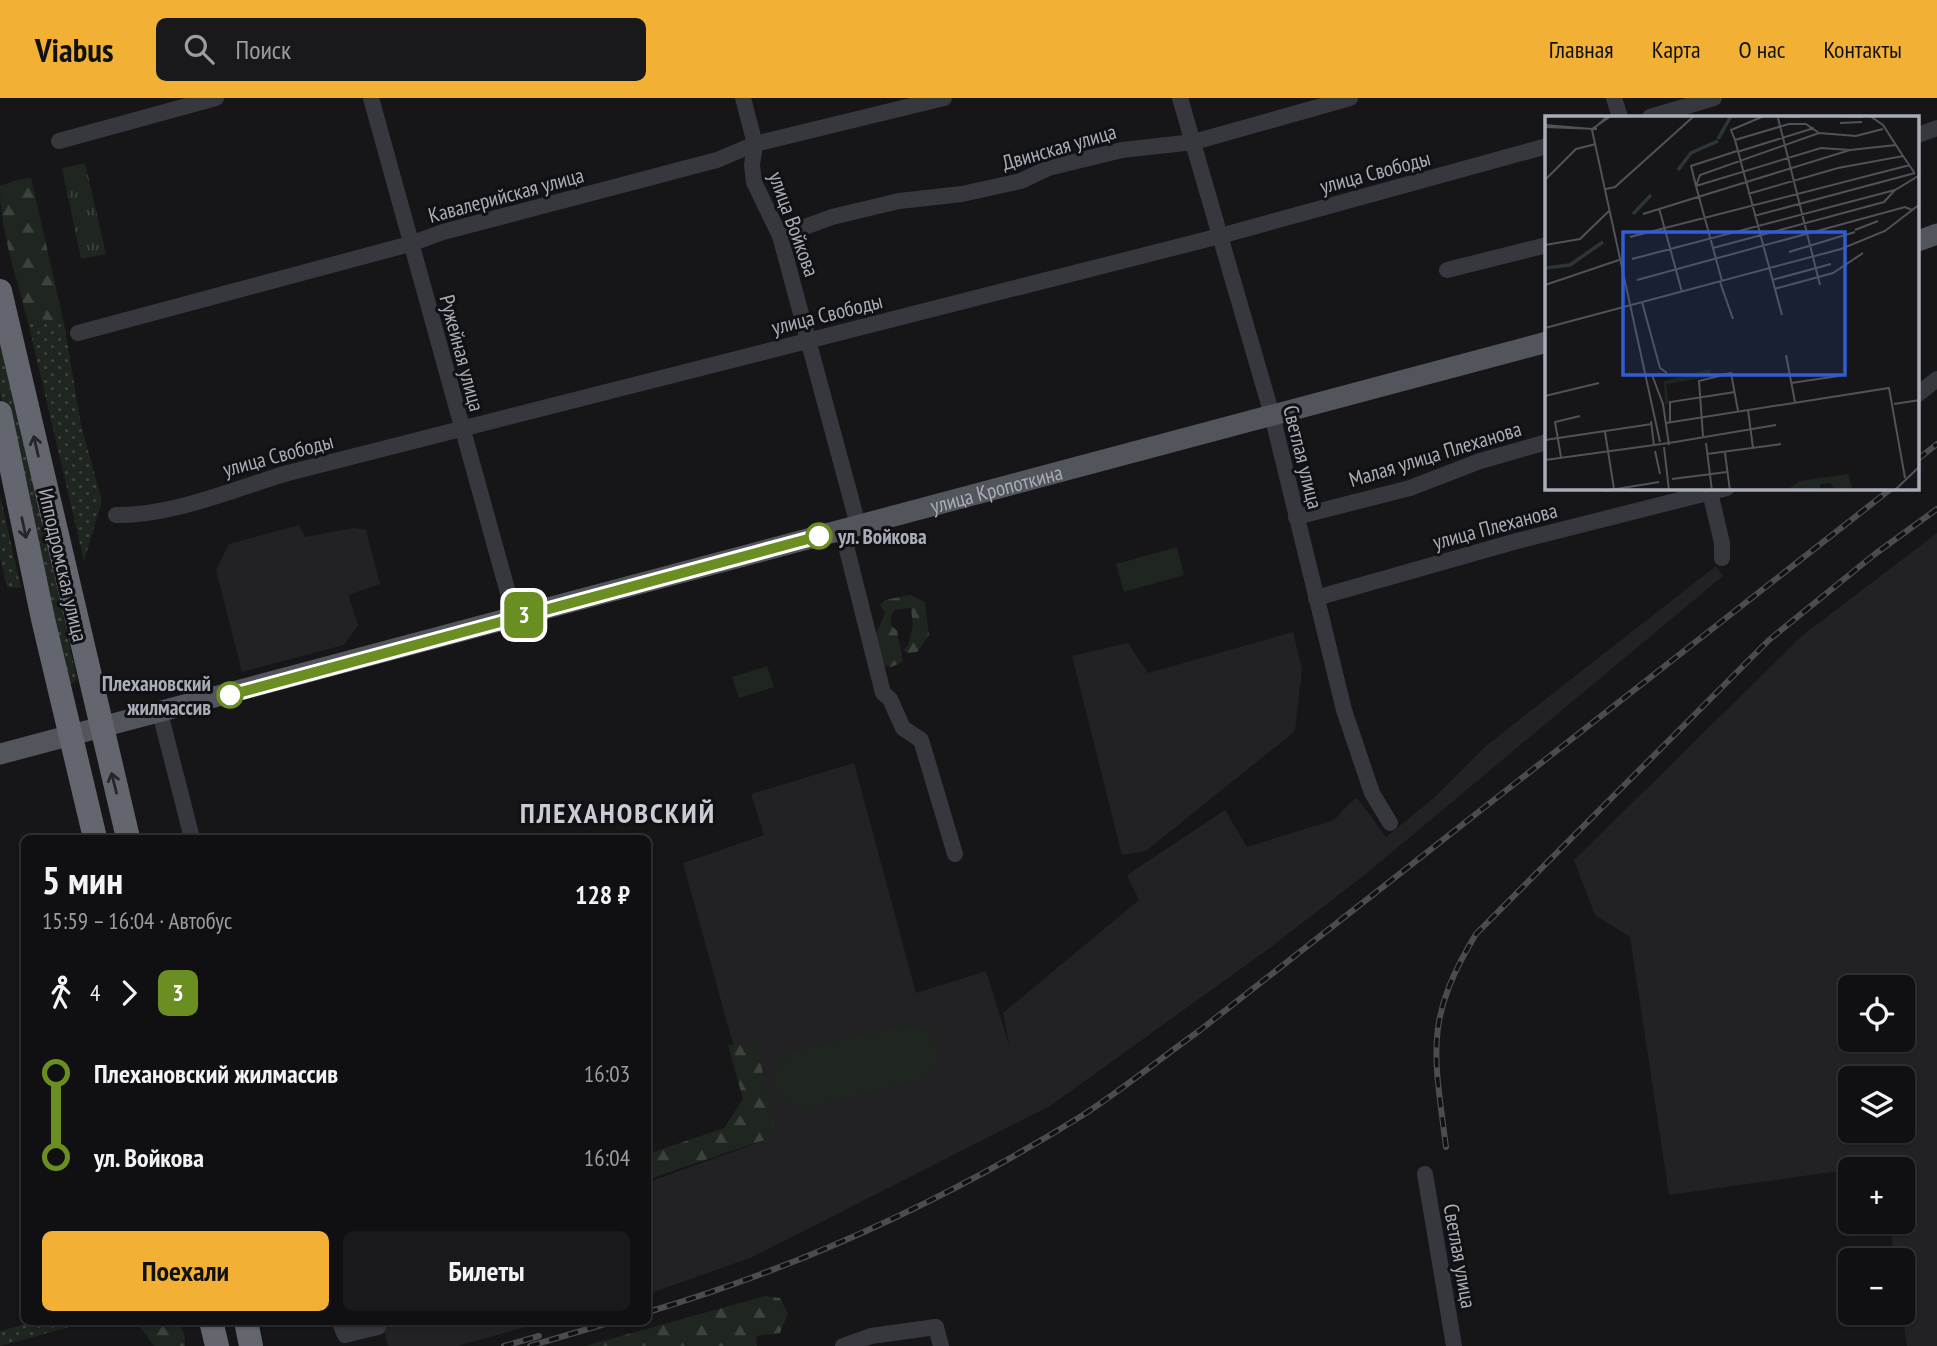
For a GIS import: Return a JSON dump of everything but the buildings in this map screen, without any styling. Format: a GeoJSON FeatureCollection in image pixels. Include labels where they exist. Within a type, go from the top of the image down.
{"type":"FeatureCollection","features":[{"type":"Feature","properties":{"kind":"highway","name":"Ипподромская улица"},"geometry":{"type":"LineString","coordinates":[[0,291],[127,835]]}},
{"type":"Feature","properties":{"kind":"highway","name":"Ипподромская улица"},"geometry":{"type":"LineString","coordinates":[[0,414],[94,835]]}},
{"type":"Feature","properties":{"kind":"highway"},"geometry":{"type":"LineString","coordinates":[[212,1325],[217,1346]]}},
{"type":"Feature","properties":{"kind":"main road"},"geometry":{"type":"LineString","coordinates":[[1920,240],[1937,234]]}},
{"type":"Feature","properties":{"kind":"main road","name":"улица Кропоткина"},"geometry":{"type":"LineString","coordinates":[[0,754],[1545,343]]}},
{"type":"Feature","properties":{"kind":"street"},"geometry":{"type":"LineString","coordinates":[[59,141],[216,98]]}},
{"type":"Feature","properties":{"kind":"street","name":"Ружейная улица"},"geometry":{"type":"LineString","coordinates":[[371,98],[514,618]]}},
{"type":"Feature","properties":{"kind":"street","name":"улица Войкова"},"geometry":{"type":"LineString","coordinates":[[743,98],[755,144],[752,165],[754,182],[780,236],[810,340],[883,693],[890,699],[903,728],[921,740],[955,854]]}},
{"type":"Feature","properties":{"kind":"street","name":"Кавалерийская улица"},"geometry":{"type":"LineString","coordinates":[[78,334],[410,244],[443,232],[536,210],[717,160],[755,144],[944,98]]}},
{"type":"Feature","properties":{"kind":"street","name":"Светлая улица"},"geometry":{"type":"LineString","coordinates":[[1180,98],[1272,415],[1348,722],[1372,793],[1390,823]]}},
{"type":"Feature","properties":{"kind":"street","name":"Двинская улица"},"geometry":{"type":"LineString","coordinates":[[780,236],[832,218],[899,201],[962,194],[1020,181],[1048,168],[1122,150],[1194,142],[1350,98]]}},
{"type":"Feature","properties":{"kind":"street"},"geometry":{"type":"LineString","coordinates":[[1614,98],[1620,116]]}},
{"type":"Feature","properties":{"kind":"street"},"geometry":{"type":"LineString","coordinates":[[1653,116],[1714,98]]}},
{"type":"Feature","properties":{"kind":"street"},"geometry":{"type":"LineString","coordinates":[[1920,134],[1937,128]]}},
{"type":"Feature","properties":{"kind":"street","name":"улица Свободы"},"geometry":{"type":"LineString","coordinates":[[116,514],[135,514],[188,502],[288,473],[462,431],[1220,236],[1545,147]]}},
{"type":"Feature","properties":{"kind":"street"},"geometry":{"type":"LineString","coordinates":[[1447,270],[1545,246]]}},
{"type":"Feature","properties":{"kind":"street"},"geometry":{"type":"LineString","coordinates":[[1920,392],[1937,379]]}},
{"type":"Feature","properties":{"kind":"street","name":"Малая улица Плеханова"},"geometry":{"type":"LineString","coordinates":[[1296,517],[1410,488],[1480,461],[1545,443]]}},
{"type":"Feature","properties":{"kind":"street"},"geometry":{"type":"LineString","coordinates":[[1709,490],[1722,543],[1722,558]]}},
{"type":"Feature","properties":{"kind":"street","name":"улица Плеханова"},"geometry":{"type":"LineString","coordinates":[[1316,598],[1709,490]]}},
{"type":"Feature","properties":{"kind":"street"},"geometry":{"type":"LineString","coordinates":[[160,713],[191,835]]}},
{"type":"Feature","properties":{"kind":"street","name":"Светлая улица"},"geometry":{"type":"LineString","coordinates":[[1425,1174],[1454,1346]]}},
{"type":"Feature","properties":{"kind":"street"},"geometry":{"type":"LineString","coordinates":[[341,1325],[345,1335],[378,1327]]}},
{"type":"Feature","properties":{"kind":"street"},"geometry":{"type":"LineString","coordinates":[[843,1346],[871,1336],[936,1327],[941,1346]]}},
{"type":"Feature","properties":{"kind":"shaded area"},"geometry":{"type":"Polygon","coordinates":[[[299,525],[305,537],[354,528],[366,530],[380,584],[348,595],[358,625],[344,645],[242,672],[216,570],[229,544],[299,525]]]}},
{"type":"Feature","properties":{"kind":"shaded area"},"geometry":{"type":"Polygon","coordinates":[[[1937,533],[1937,1346],[1907,1346],[1904,1325],[1915,1325],[1915,1248],[1893,1248],[1891,1234],[1915,1234],[1915,1157],[1838,1157],[1838,1171],[1669,1195],[1630,937],[1595,915],[1574,860],[1803,635],[1937,533]]]}},
{"type":"Feature","properties":{"kind":"shaded area"},"geometry":{"type":"Polygon","coordinates":[[[1716,566],[1723,576],[1367,873],[1267,950],[1050,1106],[750,1258],[651,1293],[651,1181],[760,1142],[683,863],[764,835],[751,794],[854,763],[916,993],[986,971],[1010,1048],[1003,1013],[1139,900],[1127,875],[1225,810],[1247,847],[1334,820],[1354,799],[1358,799],[1386,837],[1436,796],[1487,745],[1716,566]]]}},
{"type":"Feature","properties":{"kind":"shaded area"},"geometry":{"type":"Polygon","coordinates":[[[1293,632],[1302,669],[1295,731],[1146,851],[1122,855],[1072,656],[1128,643],[1148,673],[1293,632]]]}},
{"type":"Feature","properties":{"kind":"shaded area"},"geometry":{"type":"Polygon","coordinates":[[[383,1325],[533,1325],[457,1346],[388,1346],[383,1325]]]}},
{"type":"Feature","properties":{"kind":"green space"},"geometry":{"type":"Polygon","coordinates":[[[85,163],[106,254],[81,259],[62,168],[85,163]]]}},
{"type":"Feature","properties":{"kind":"green space"},"geometry":{"type":"Polygon","coordinates":[[[31,178],[64,323],[41,319],[28,322],[10,255],[0,186],[31,178]]]}},
{"type":"Feature","properties":{"kind":"green space"},"geometry":{"type":"Polygon","coordinates":[[[41,319],[64,323],[81,425],[102,501],[84,561],[28,322],[41,319]]]}},
{"type":"Feature","properties":{"kind":"green space"},"geometry":{"type":"Polygon","coordinates":[[[0,332],[77,679],[70,685],[64,681],[0,392],[0,332]]]}},
{"type":"Feature","properties":{"kind":"green space"},"geometry":{"type":"Polygon","coordinates":[[[0,495],[21,588],[7,587],[0,557],[0,495]]]}},
{"type":"Feature","properties":{"kind":"green space"},"geometry":{"type":"Polygon","coordinates":[[[1177,547],[1184,575],[1124,592],[1116,564],[1177,547]]]}},
{"type":"Feature","properties":{"kind":"green space"},"geometry":{"type":"Polygon","coordinates":[[[910,595],[925,602],[929,636],[917,652],[906,653],[904,649],[908,646],[913,625],[911,608],[895,610],[891,615],[891,625],[897,631],[903,662],[891,667],[883,666],[876,634],[885,613],[880,605],[885,600],[910,595]]]}},
{"type":"Feature","properties":{"kind":"green space"},"geometry":{"type":"Polygon","coordinates":[[[767,666],[774,687],[739,698],[732,677],[767,666]]]}},
{"type":"Feature","properties":{"kind":"green space"},"geometry":{"type":"Polygon","coordinates":[[[903,1025],[925,1029],[935,1037],[939,1058],[925,1079],[808,1108],[789,1105],[774,1090],[774,1072],[788,1053],[903,1025]]]}},
{"type":"Feature","properties":{"kind":"green space"},"geometry":{"type":"Polygon","coordinates":[[[728,1045],[757,1045],[776,1136],[652,1178],[651,1153],[724,1128],[743,1099],[728,1045]]]}},
{"type":"Feature","properties":{"kind":"green space"},"geometry":{"type":"Polygon","coordinates":[[[765,1296],[780,1298],[788,1314],[780,1333],[756,1336],[757,1346],[585,1346],[765,1296]]]}},
{"type":"Feature","properties":{"kind":"green space"},"geometry":{"type":"Polygon","coordinates":[[[22,1325],[76,1325],[0,1346],[0,1331],[22,1325]]]}},
{"type":"Feature","properties":{"kind":"green space"},"geometry":{"type":"Polygon","coordinates":[[[139,1325],[180,1325],[185,1346],[154,1346],[139,1325]]]}},
{"type":"Feature","properties":{"kind":"railway"},"geometry":{"type":"LineString","coordinates":[[1920,457],[1937,444]]}},
{"type":"Feature","properties":{"kind":"railway"},"geometry":{"type":"LineString","coordinates":[[651,1311],[761,1274],[872,1228],[979,1175],[1083,1115],[1199,1031],[1889,490]]}},
{"type":"Feature","properties":{"kind":"railway"},"geometry":{"type":"LineString","coordinates":[[1446,1147],[1438,1086],[1437,1037],[1440,1014],[1459,964],[1476,934],[1769,640],[1875,554],[1937,509]]}},
{"type":"Feature","properties":{"kind":"railway"},"geometry":{"type":"LineString","coordinates":[[530,1346],[601,1325]]}},
{"type":"Feature","properties":{"kind":"railway"},"geometry":{"type":"LineString","coordinates":[[504,1346],[539,1336]]}},
{"type":"Feature","properties":{"kind":"bus line","name":"3"},"geometry":{"type":"LineString","coordinates":[[230,695],[819,536]]}},
{"type":"Feature","properties":{"kind":"place","name":"ул. Войкова"},"geometry":{"type":"Point","coordinates":[819,536]}},
{"type":"Feature","properties":{"kind":"place","name":"Плехановский жилмассив"},"geometry":{"type":"Point","coordinates":[230,695]}},
{"type":"Feature","properties":{"kind":"district","name":"ПЛЕХАНОВСКИЙ"},"geometry":{"type":"Point","coordinates":[618,812]}}]}
